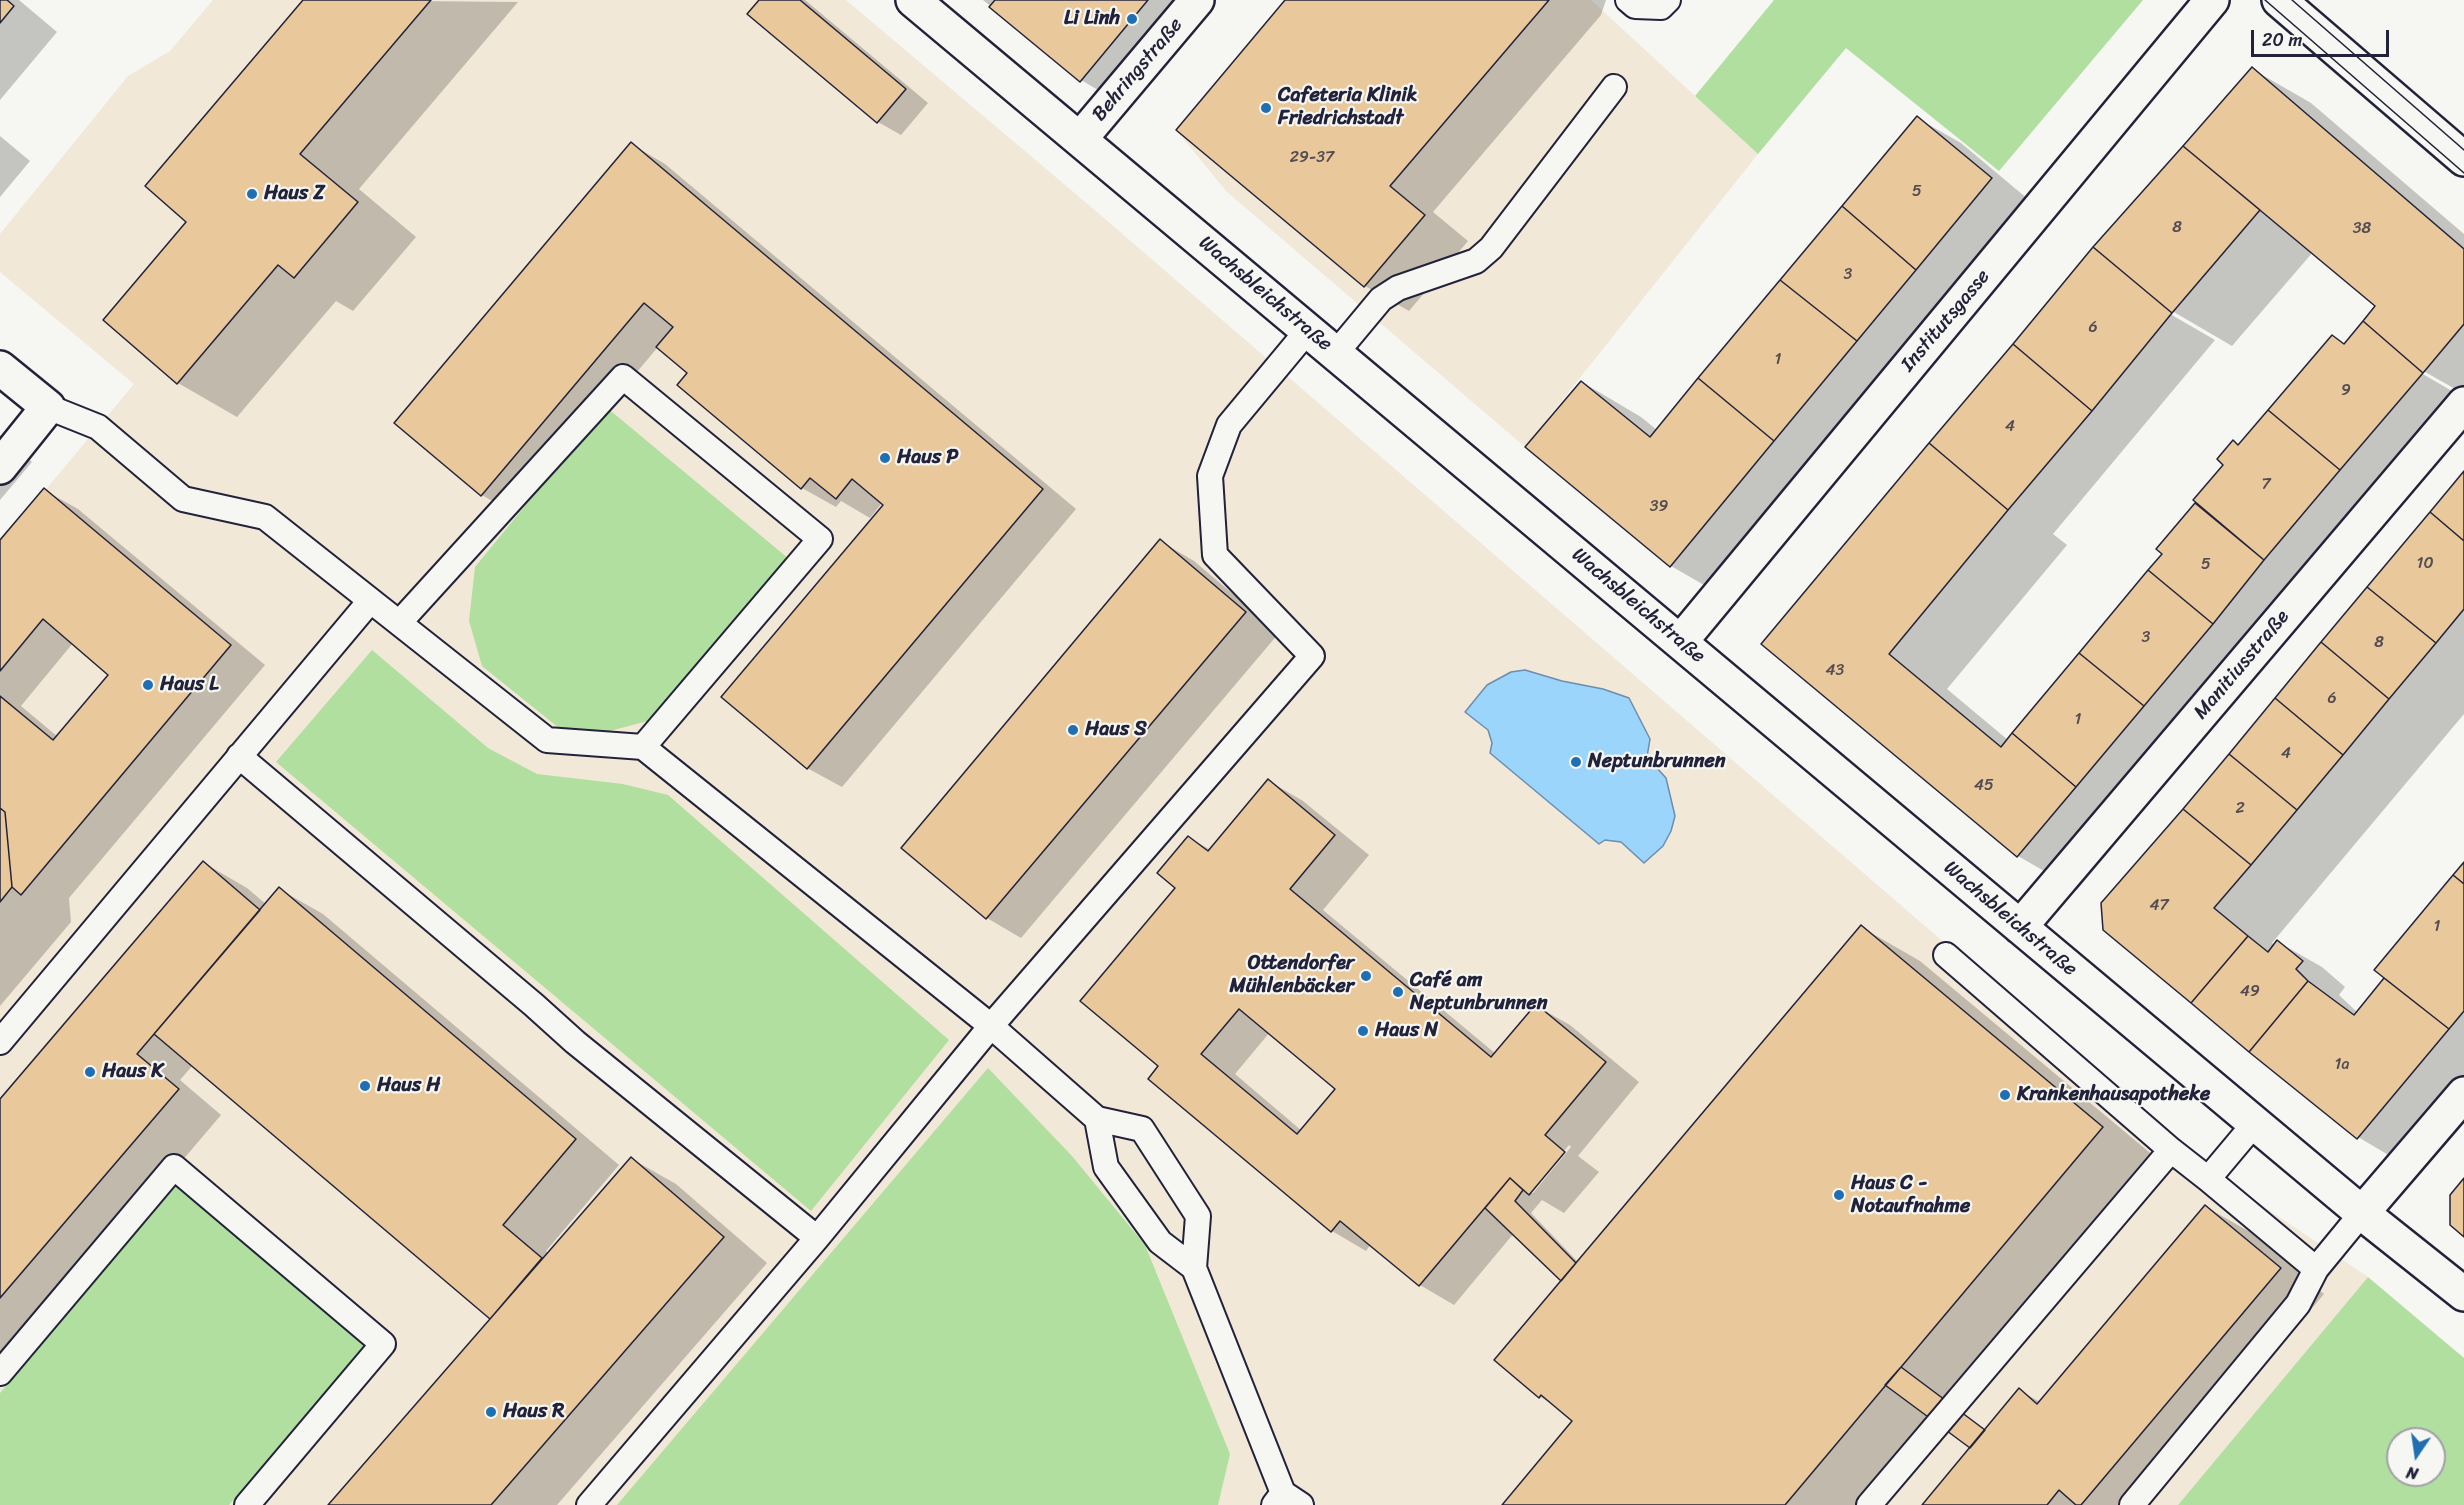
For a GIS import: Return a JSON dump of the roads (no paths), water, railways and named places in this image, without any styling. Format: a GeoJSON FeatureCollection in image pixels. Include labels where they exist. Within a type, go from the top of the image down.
{"type":"FeatureCollection","features":[{"type":"Feature","properties":{"kind":"street","name":"Wachsbleichstraße"},"geometry":{"type":"LineString","coordinates":[[913,0],[2362,1213],[2464,1294]]}},
{"type":"Feature","properties":{"kind":"street","name":"Behringstraße"},"geometry":{"type":"LineString","coordinates":[[1080,139],[1197,0]]}},
{"type":"Feature","properties":{"kind":"street","name":"Institutsgasse"},"geometry":{"type":"LineString","coordinates":[[1681,641],[2212,0]]}},
{"type":"Feature","properties":{"kind":"street"},"geometry":{"type":"LineString","coordinates":[[2279,0],[2464,159]]}},
{"type":"Feature","properties":{"kind":"street"},"geometry":{"type":"LineString","coordinates":[[0,368],[48,407],[0,467]]}},
{"type":"Feature","properties":{"kind":"street","name":"Manitiusstraße"},"geometry":{"type":"LineString","coordinates":[[2020,927],[2464,404]]}},
{"type":"Feature","properties":{"kind":"street"},"geometry":{"type":"LineString","coordinates":[[2362,1213],[2464,1094]]}},
{"type":"Feature","properties":{"kind":"lane"},"geometry":{"type":"LineString","coordinates":[[1628,0],[1635,6],[1661,7],[1668,0]]}},
{"type":"Feature","properties":{"kind":"lane"},"geometry":{"type":"LineString","coordinates":[[1336,353],[1381,299],[1398,288],[1476,261],[1491,248],[1614,87]]}},
{"type":"Feature","properties":{"kind":"lane"},"geometry":{"type":"LineString","coordinates":[[589,1505],[817,1238],[991,1026],[1312,657],[1215,555],[1210,476],[1228,425],[1308,330]]}},
{"type":"Feature","properties":{"kind":"lane"},"geometry":{"type":"LineString","coordinates":[[399,623],[623,377],[820,539],[643,747]]}},
{"type":"Feature","properties":{"kind":"lane"},"geometry":{"type":"LineString","coordinates":[[48,407],[98,427],[183,499],[265,517],[547,740],[643,747],[991,1026],[1097,1119],[1142,1129],[1198,1216],[1194,1268],[1286,1501]]}},
{"type":"Feature","properties":{"kind":"lane"},"geometry":{"type":"LineString","coordinates":[[0,1042],[370,601]]}},
{"type":"Feature","properties":{"kind":"lane"},"geometry":{"type":"LineString","coordinates":[[239,756],[575,1042],[817,1238]]}},
{"type":"Feature","properties":{"kind":"lane"},"geometry":{"type":"LineString","coordinates":[[1946,955],[2171,1150],[2316,1269]]}},
{"type":"Feature","properties":{"kind":"lane"},"geometry":{"type":"LineString","coordinates":[[1097,1119],[1106,1167],[1160,1242],[1194,1268]]}},
{"type":"Feature","properties":{"kind":"lane"},"geometry":{"type":"LineString","coordinates":[[2208,1179],[2255,1123]]}},
{"type":"Feature","properties":{"kind":"lane"},"geometry":{"type":"LineString","coordinates":[[1869,1505],[2171,1150]]}},
{"type":"Feature","properties":{"kind":"lane"},"geometry":{"type":"LineString","coordinates":[[0,1373],[174,1167],[384,1344],[247,1505]]}},
{"type":"Feature","properties":{"kind":"lane"},"geometry":{"type":"LineString","coordinates":[[2132,1505],[2298,1305],[2316,1269],[2362,1213]]}},
{"type":"Feature","properties":{"kind":"water","name":"Neptunbrunnen"},"geometry":{"type":"Polygon","coordinates":[[[1525,670],[1562,681],[1603,689],[1629,698],[1650,739],[1647,757],[1666,778],[1675,816],[1671,831],[1663,846],[1644,863],[1621,842],[1605,840],[1599,844],[1490,753],[1492,743],[1488,730],[1465,712],[1487,685],[1511,672],[1525,670]]]}},
{"type":"Feature","properties":{"kind":"tram line"},"geometry":{"type":"LineString","coordinates":[[2265,0],[2464,173]]}},
{"type":"Feature","properties":{"kind":"tram line"},"geometry":{"type":"LineString","coordinates":[[2292,0],[2464,150]]}},
{"type":"Feature","properties":{"kind":"place","name":"Li Linh"},"geometry":{"type":"Point","coordinates":[1132,19]}},
{"type":"Feature","properties":{"kind":"place","name":"Cafeteria Klinik Friedrichstadt"},"geometry":{"type":"Point","coordinates":[1266,108]}},
{"type":"Feature","properties":{"kind":"place","name":"Haus Z"},"geometry":{"type":"Point","coordinates":[252,194]}},
{"type":"Feature","properties":{"kind":"place","name":"Haus P"},"geometry":{"type":"Point","coordinates":[885,458]}},
{"type":"Feature","properties":{"kind":"place","name":"Haus L"},"geometry":{"type":"Point","coordinates":[148,685]}},
{"type":"Feature","properties":{"kind":"place","name":"Haus S"},"geometry":{"type":"Point","coordinates":[1073,730]}},
{"type":"Feature","properties":{"kind":"place","name":"Neptunbrunnen"},"geometry":{"type":"Point","coordinates":[1576,762]}},
{"type":"Feature","properties":{"kind":"place","name":"Ottendorfer Mühlenbäcker"},"geometry":{"type":"Point","coordinates":[1366,976]}},
{"type":"Feature","properties":{"kind":"place","name":"Café am Neptunbrunnen"},"geometry":{"type":"Point","coordinates":[1398,992]}},
{"type":"Feature","properties":{"kind":"place","name":"Haus N"},"geometry":{"type":"Point","coordinates":[1363,1031]}},
{"type":"Feature","properties":{"kind":"place","name":"Haus K"},"geometry":{"type":"Point","coordinates":[90,1072]}},
{"type":"Feature","properties":{"kind":"place","name":"Haus H"},"geometry":{"type":"Point","coordinates":[365,1086]}},
{"type":"Feature","properties":{"kind":"place","name":"Krankenhausapotheke"},"geometry":{"type":"Point","coordinates":[2005,1095]}},
{"type":"Feature","properties":{"kind":"place","name":"Haus C - Notaufnahme"},"geometry":{"type":"Point","coordinates":[1839,1195]}},
{"type":"Feature","properties":{"kind":"place","name":"Haus R"},"geometry":{"type":"Point","coordinates":[491,1412]}}]}
